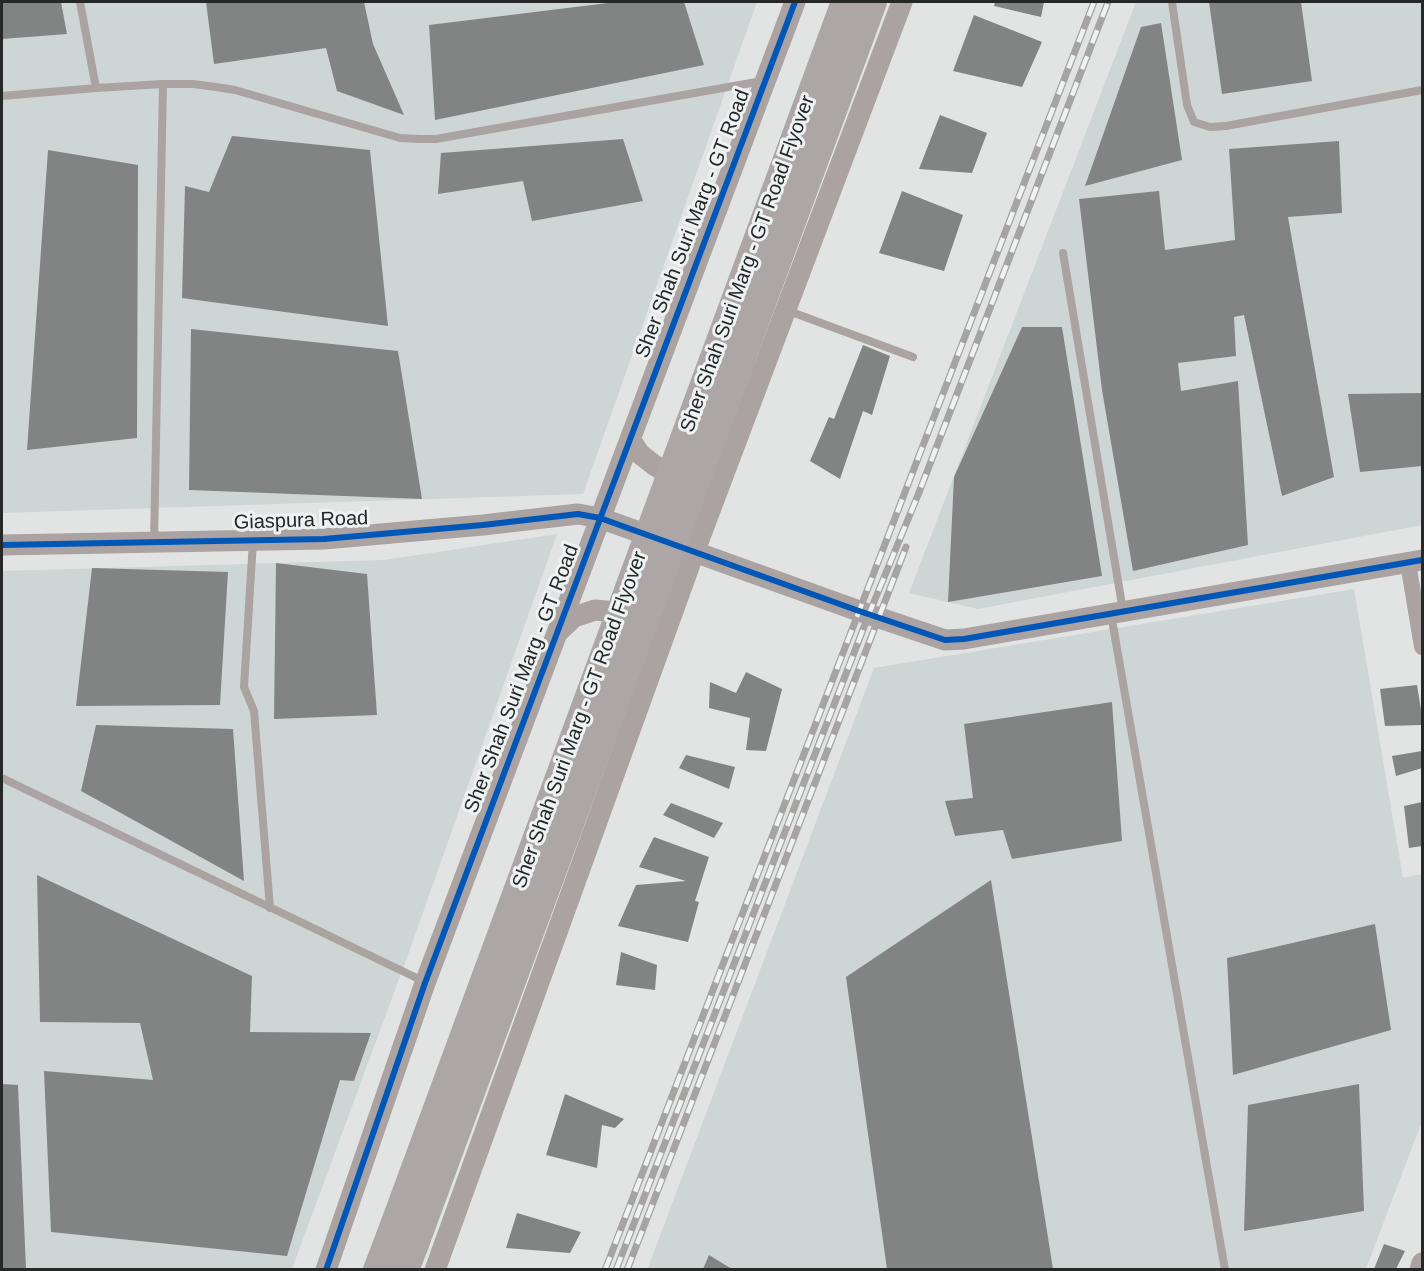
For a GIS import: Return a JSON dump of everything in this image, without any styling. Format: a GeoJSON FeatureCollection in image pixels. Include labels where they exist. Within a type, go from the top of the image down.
{"type":"FeatureCollection","features":[{"type":"Feature","properties":{"kind":"highway","name":"Sher Shah Suri Marg - GT Road Flyover"},"geometry":{"type":"LineString","coordinates":[[403,1250],[845,2]]}},
{"type":"Feature","properties":{"kind":"highway","name":"Sher Shah Suri Marg - GT Road Flyover"},"geometry":{"type":"LineString","coordinates":[[377,1269],[403,1250],[873,2]]}},
{"type":"Feature","properties":{"kind":"street","name":"Sher Shah Suri Marg - GT Road"},"geometry":{"type":"LineString","coordinates":[[326,1269],[425,983],[795,2]]}},
{"type":"Feature","properties":{"kind":"street"},"geometry":{"type":"LineString","coordinates":[[435,1269],[694,553],[902,2]]}},
{"type":"Feature","properties":{"kind":"street"},"geometry":{"type":"LineString","coordinates":[[630,439],[640,454],[669,474],[687,479],[722,478]]}},
{"type":"Feature","properties":{"kind":"street","name":"Giaspura Road"},"geometry":{"type":"LineString","coordinates":[[2,545],[324,539],[578,514],[600,518],[945,640],[964,639],[1415,561]]}},
{"type":"Feature","properties":{"kind":"street"},"geometry":{"type":"LineString","coordinates":[[1415,561],[1422,647]]}},
{"type":"Feature","properties":{"kind":"street"},"geometry":{"type":"LineString","coordinates":[[558,631],[574,617],[595,610],[616,612],[635,622],[649,639],[655,660]]}},
{"type":"Feature","properties":{"kind":"street"},"geometry":{"type":"LineString","coordinates":[[1420,1269],[1422,1263]]}},
{"type":"Feature","properties":{"kind":"lane"},"geometry":{"type":"LineString","coordinates":[[80,2],[96,88]]}},
{"type":"Feature","properties":{"kind":"lane"},"geometry":{"type":"LineString","coordinates":[[1172,2],[1187,105],[1194,122],[1210,127],[1226,126],[1422,90]]}},
{"type":"Feature","properties":{"kind":"lane"},"geometry":{"type":"LineString","coordinates":[[2,96],[96,88],[193,84],[235,90],[400,138],[420,140],[765,81]]}},
{"type":"Feature","properties":{"kind":"lane"},"geometry":{"type":"LineString","coordinates":[[154,542],[164,84]]}},
{"type":"Feature","properties":{"kind":"lane"},"geometry":{"type":"LineString","coordinates":[[1063,253],[1117,613],[1225,1269]]}},
{"type":"Feature","properties":{"kind":"lane"},"geometry":{"type":"LineString","coordinates":[[785,310],[913,357]]}},
{"type":"Feature","properties":{"kind":"lane"},"geometry":{"type":"LineString","coordinates":[[253,540],[244,687],[254,711],[256,723],[270,908]]}},
{"type":"Feature","properties":{"kind":"lane"},"geometry":{"type":"LineString","coordinates":[[2,778],[425,983]]}},
{"type":"Feature","properties":{"kind":"shaded area"},"geometry":{"type":"Polygon","coordinates":[[[2,2],[757,2],[583,494],[2,513],[2,2]]]}},
{"type":"Feature","properties":{"kind":"shaded area"},"geometry":{"type":"Polygon","coordinates":[[[1136,2],[1422,2],[1422,525],[978,609],[909,593],[1136,2]]]}},
{"type":"Feature","properties":{"kind":"shaded area"},"geometry":{"type":"Polygon","coordinates":[[[557,534],[409,952],[292,1269],[2,1269],[2,571],[384,560],[557,534]]]}},
{"type":"Feature","properties":{"kind":"shaded area"},"geometry":{"type":"Polygon","coordinates":[[[1354,589],[1403,878],[1422,874],[1422,1121],[1366,1269],[647,1270],[874,668],[1354,589]]]}},
{"type":"Feature","properties":{"kind":"building"},"geometry":{"type":"Polygon","coordinates":[[[2,2],[61,2],[67,34],[2,39],[2,2]]]}},
{"type":"Feature","properties":{"kind":"building"},"geometry":{"type":"Polygon","coordinates":[[[206,2],[364,2],[373,44],[404,115],[337,91],[326,48],[214,64],[206,2]]]}},
{"type":"Feature","properties":{"kind":"building"},"geometry":{"type":"Polygon","coordinates":[[[616,2],[684,2],[704,65],[435,120],[429,25],[616,2]]]}},
{"type":"Feature","properties":{"kind":"building"},"geometry":{"type":"Polygon","coordinates":[[[995,2],[1044,2],[1041,17],[994,6],[995,2]]]}},
{"type":"Feature","properties":{"kind":"building"},"geometry":{"type":"Polygon","coordinates":[[[1209,2],[1301,2],[1312,81],[1222,94],[1209,2]]]}},
{"type":"Feature","properties":{"kind":"building"},"geometry":{"type":"Polygon","coordinates":[[[974,15],[1042,42],[1022,87],[953,71],[974,15]]]}},
{"type":"Feature","properties":{"kind":"building"},"geometry":{"type":"Polygon","coordinates":[[[1161,23],[1182,160],[1085,186],[1141,27],[1161,23]]]}},
{"type":"Feature","properties":{"kind":"building"},"geometry":{"type":"Polygon","coordinates":[[[940,115],[987,133],[972,173],[919,169],[940,115]]]}},
{"type":"Feature","properties":{"kind":"building"},"geometry":{"type":"Polygon","coordinates":[[[232,136],[370,150],[388,326],[182,298],[185,186],[209,192],[232,136]]]}},
{"type":"Feature","properties":{"kind":"building"},"geometry":{"type":"Polygon","coordinates":[[[623,139],[643,201],[532,221],[523,181],[438,194],[441,153],[623,139]]]}},
{"type":"Feature","properties":{"kind":"building"},"geometry":{"type":"Polygon","coordinates":[[[1339,141],[1342,213],[1288,217],[1334,477],[1282,496],[1244,315],[1234,317],[1236,356],[1178,363],[1181,391],[1238,381],[1248,545],[1133,571],[1102,390],[1079,199],[1159,191],[1165,250],[1235,240],[1229,149],[1339,141]]]}},
{"type":"Feature","properties":{"kind":"building"},"geometry":{"type":"Polygon","coordinates":[[[48,150],[138,165],[137,438],[27,450],[48,150]]]}},
{"type":"Feature","properties":{"kind":"building"},"geometry":{"type":"Polygon","coordinates":[[[902,191],[963,215],[944,271],[879,253],[902,191]]]}},
{"type":"Feature","properties":{"kind":"building"},"geometry":{"type":"Polygon","coordinates":[[[1022,327],[1062,327],[1102,576],[948,602],[954,477],[1022,327]]]}},
{"type":"Feature","properties":{"kind":"building"},"geometry":{"type":"Polygon","coordinates":[[[191,329],[398,351],[422,499],[189,490],[191,329]]]}},
{"type":"Feature","properties":{"kind":"building"},"geometry":{"type":"Polygon","coordinates":[[[863,345],[890,356],[872,415],[863,411],[840,479],[810,461],[829,417],[834,419],[863,345]]]}},
{"type":"Feature","properties":{"kind":"building"},"geometry":{"type":"Polygon","coordinates":[[[1422,393],[1422,466],[1360,472],[1348,394],[1422,393]]]}},
{"type":"Feature","properties":{"kind":"building"},"geometry":{"type":"Polygon","coordinates":[[[276,563],[367,574],[377,715],[274,719],[276,563]]]}},
{"type":"Feature","properties":{"kind":"building"},"geometry":{"type":"Polygon","coordinates":[[[92,568],[228,572],[220,705],[76,706],[92,568]]]}},
{"type":"Feature","properties":{"kind":"building"},"geometry":{"type":"Polygon","coordinates":[[[746,672],[782,689],[766,751],[746,750],[750,718],[709,708],[710,682],[736,693],[746,672]]]}},
{"type":"Feature","properties":{"kind":"building"},"geometry":{"type":"Polygon","coordinates":[[[1417,685],[1422,725],[1385,726],[1380,689],[1417,685]]]}},
{"type":"Feature","properties":{"kind":"building"},"geometry":{"type":"Polygon","coordinates":[[[1112,702],[1122,841],[1012,859],[1003,830],[955,836],[945,801],[973,798],[964,724],[1112,702]]]}},
{"type":"Feature","properties":{"kind":"building"},"geometry":{"type":"Polygon","coordinates":[[[96,725],[233,729],[244,881],[81,791],[96,725]]]}},
{"type":"Feature","properties":{"kind":"building"},"geometry":{"type":"Polygon","coordinates":[[[1422,751],[1422,768],[1396,776],[1392,756],[1422,751]]]}},
{"type":"Feature","properties":{"kind":"building"},"geometry":{"type":"Polygon","coordinates":[[[686,755],[735,767],[729,789],[679,768],[686,755]]]}},
{"type":"Feature","properties":{"kind":"building"},"geometry":{"type":"Polygon","coordinates":[[[1422,802],[1422,846],[1409,848],[1404,806],[1422,802]]]}},
{"type":"Feature","properties":{"kind":"building"},"geometry":{"type":"Polygon","coordinates":[[[671,803],[723,823],[714,838],[663,815],[671,803]]]}},
{"type":"Feature","properties":{"kind":"building"},"geometry":{"type":"Polygon","coordinates":[[[654,837],[709,857],[695,901],[699,902],[688,942],[618,926],[636,885],[686,881],[639,867],[654,837]]]}},
{"type":"Feature","properties":{"kind":"building"},"geometry":{"type":"Polygon","coordinates":[[[37,875],[252,976],[250,1032],[371,1033],[354,1081],[340,1080],[287,1256],[51,1232],[44,1071],[153,1080],[140,1023],[40,1022],[37,875]]]}},
{"type":"Feature","properties":{"kind":"building"},"geometry":{"type":"Polygon","coordinates":[[[991,880],[1053,1269],[887,1269],[846,977],[991,880]]]}},
{"type":"Feature","properties":{"kind":"building"},"geometry":{"type":"Polygon","coordinates":[[[1375,924],[1391,1030],[1233,1075],[1227,958],[1375,924]]]}},
{"type":"Feature","properties":{"kind":"building"},"geometry":{"type":"Polygon","coordinates":[[[621,952],[657,965],[655,990],[616,985],[621,952]]]}},
{"type":"Feature","properties":{"kind":"building"},"geometry":{"type":"Polygon","coordinates":[[[2,1084],[18,1085],[26,1269],[2,1269],[2,1084]]]}},
{"type":"Feature","properties":{"kind":"building"},"geometry":{"type":"Polygon","coordinates":[[[1359,1084],[1364,1211],[1244,1231],[1248,1105],[1359,1084]]]}},
{"type":"Feature","properties":{"kind":"building"},"geometry":{"type":"Polygon","coordinates":[[[565,1094],[624,1119],[615,1128],[602,1125],[597,1168],[546,1155],[565,1094]]]}},
{"type":"Feature","properties":{"kind":"building"},"geometry":{"type":"Polygon","coordinates":[[[517,1213],[581,1232],[570,1253],[506,1248],[517,1213]]]}},
{"type":"Feature","properties":{"kind":"building"},"geometry":{"type":"Polygon","coordinates":[[[1384,1244],[1405,1251],[1396,1269],[1374,1269],[1384,1244]]]}},
{"type":"Feature","properties":{"kind":"building"},"geometry":{"type":"Polygon","coordinates":[[[709,1255],[732,1269],[703,1269],[709,1255]]]}},
{"type":"Feature","properties":{"kind":"railway"},"geometry":{"type":"LineString","coordinates":[[605,1270],[1094,2]]}},
{"type":"Feature","properties":{"kind":"railway"},"geometry":{"type":"LineString","coordinates":[[616,1270],[1108,2]]}},
{"type":"Feature","properties":{"kind":"railway"},"geometry":{"type":"LineString","coordinates":[[627,1270],[906,547]]}},
{"type":"Feature","properties":{"kind":"cycle path"},"geometry":{"type":"LineString","coordinates":[[326,1270],[425,983],[795,2]]}},
{"type":"Feature","properties":{"kind":"cycle path"},"geometry":{"type":"LineString","coordinates":[[2,545],[324,539],[578,514],[600,518],[945,640],[964,639],[1422,560]]}}]}
